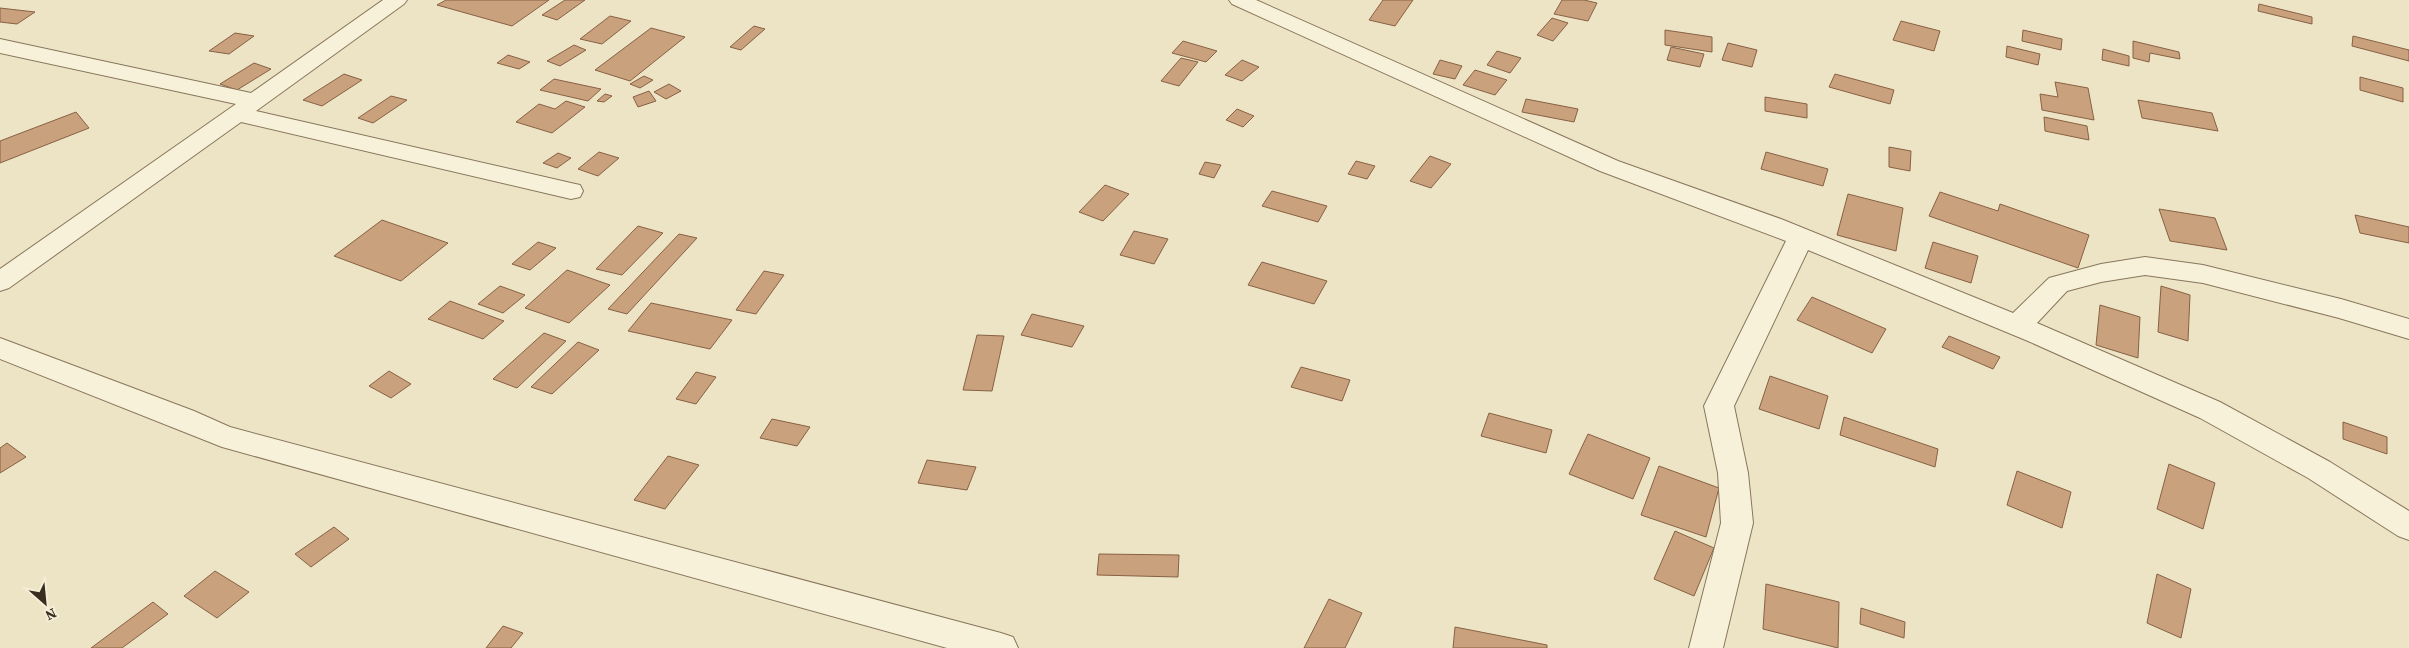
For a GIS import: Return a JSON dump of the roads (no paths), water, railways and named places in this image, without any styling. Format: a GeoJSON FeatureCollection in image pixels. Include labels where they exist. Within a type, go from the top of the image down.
{"type":"FeatureCollection","features":[{"type":"Feature","properties":{"kind":"street"},"geometry":{"type":"LineString","coordinates":[[0,282],[397,0]]}},
{"type":"Feature","properties":{"kind":"street"},"geometry":{"type":"LineString","coordinates":[[1239,0],[1609,166],[1801,237],[2018,326],[2210,410],[2319,470],[2409,527]]}},
{"type":"Feature","properties":{"kind":"street"},"geometry":{"type":"LineString","coordinates":[[0,46],[256,101]]}},
{"type":"Feature","properties":{"kind":"street"},"geometry":{"type":"LineString","coordinates":[[236,114],[571,191]]}},
{"type":"Feature","properties":{"kind":"street"},"geometry":{"type":"LineString","coordinates":[[1706,648],[1737,523],[1733,473],[1719,406],[1801,237]]}},
{"type":"Feature","properties":{"kind":"street"},"geometry":{"type":"LineString","coordinates":[[2018,326],[2058,284],[2101,273],[2145,266],[2203,274],[2341,309],[2409,329]]}},
{"type":"Feature","properties":{"kind":"street"},"geometry":{"type":"LineString","coordinates":[[0,348],[184,419],[222,436],[995,647]]}}]}
